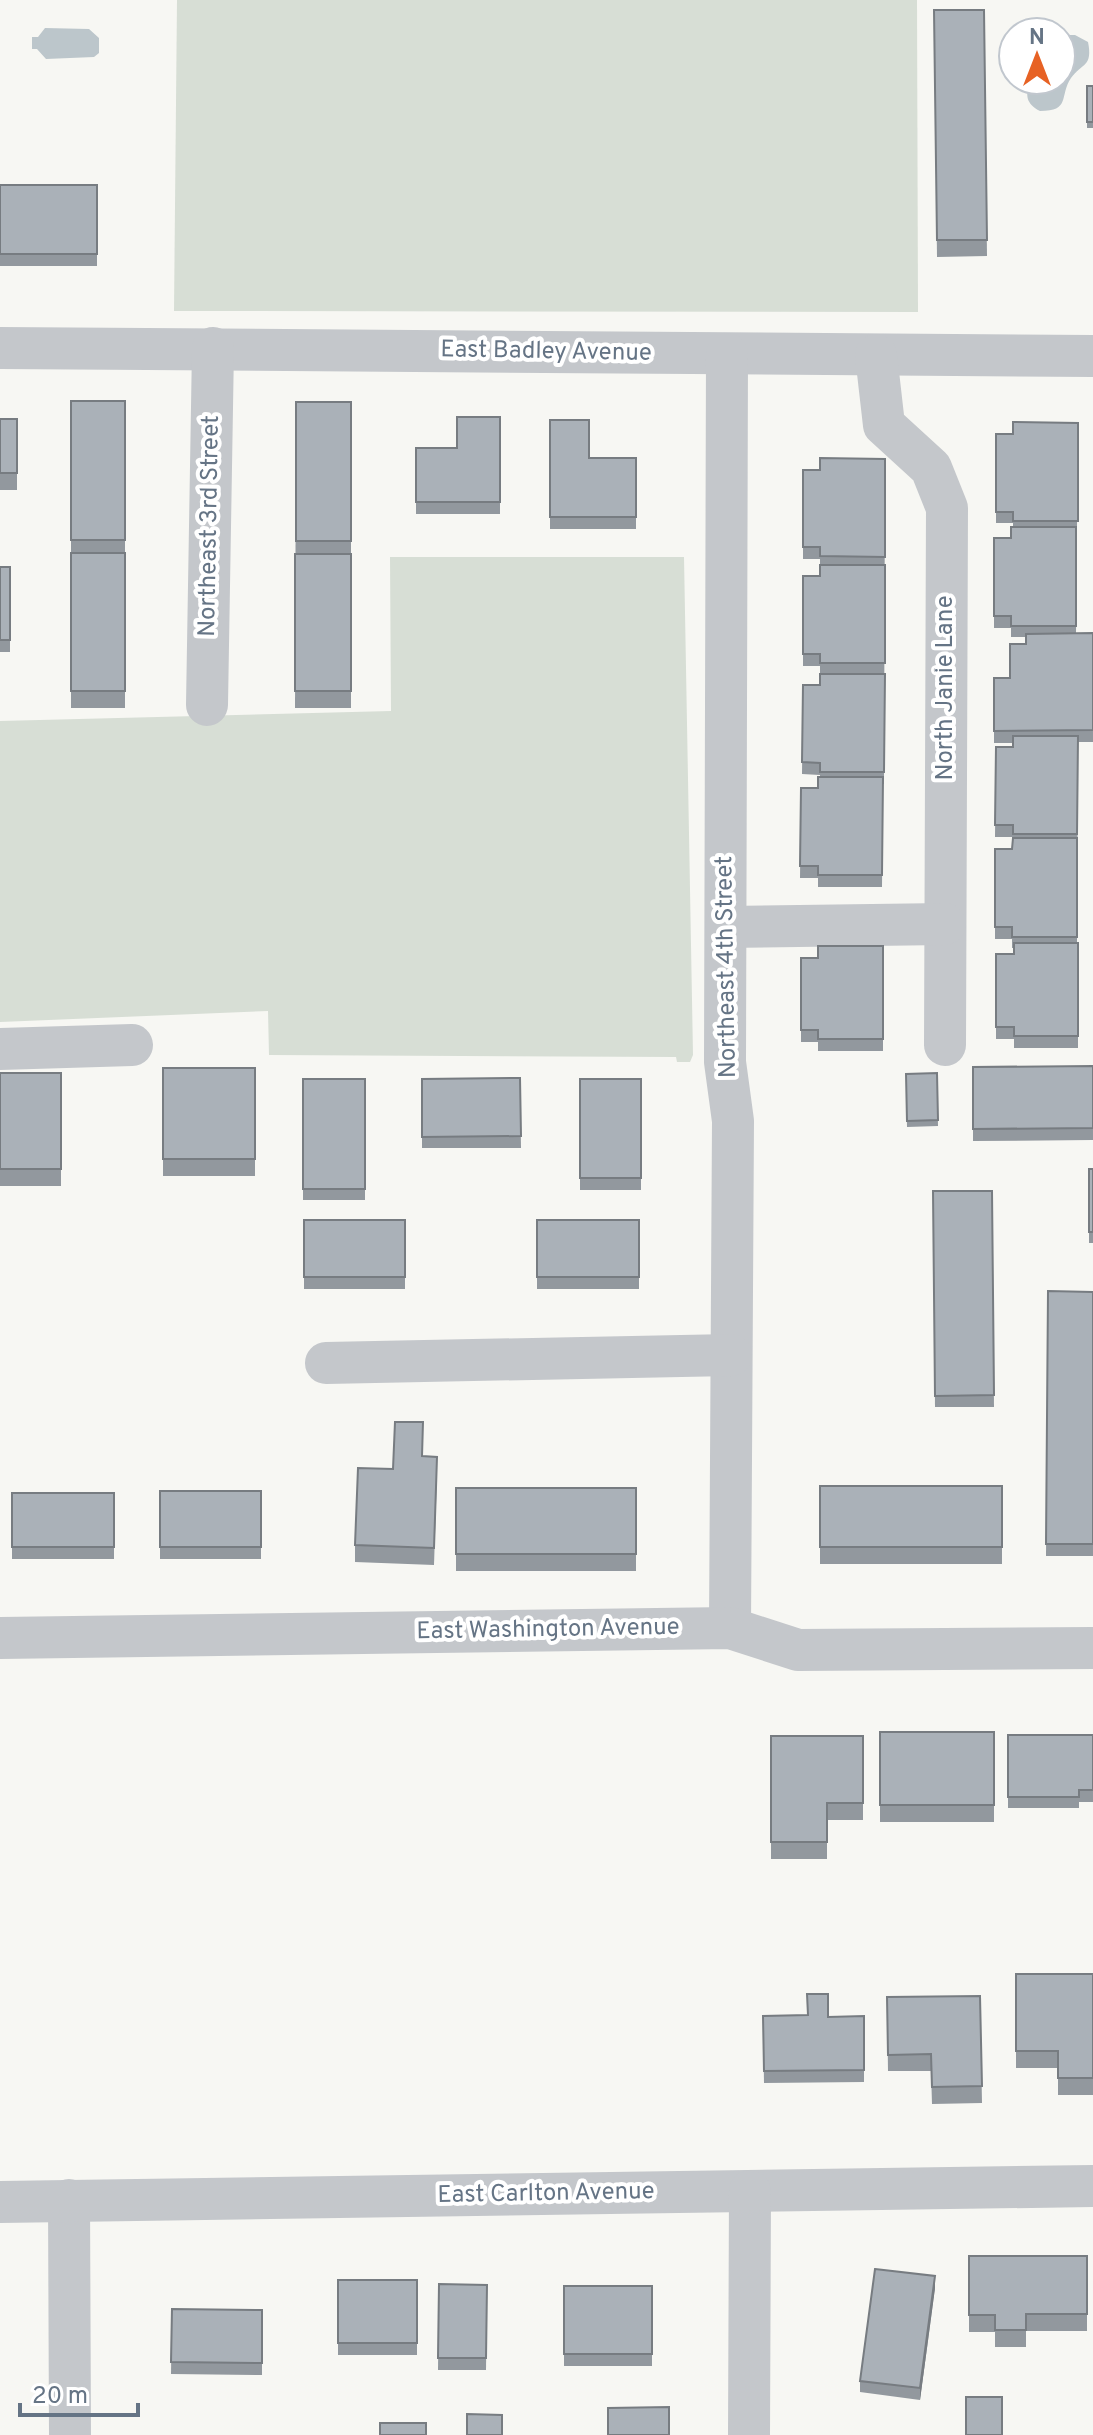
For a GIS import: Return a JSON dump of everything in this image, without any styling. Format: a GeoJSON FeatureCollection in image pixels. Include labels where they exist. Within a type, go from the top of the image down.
{"type":"FeatureCollection","features":[{"type":"Feature","properties":{"kind":"street","name":"East Badley Avenue"},"geometry":{"type":"LineString","coordinates":[[0,348],[1093,356]]}},
{"type":"Feature","properties":{"kind":"street","name":"Northeast 3rd Street"},"geometry":{"type":"LineString","coordinates":[[207,705],[213,348]]}},
{"type":"Feature","properties":{"kind":"street","name":"Northeast 4th Street"},"geometry":{"type":"LineString","coordinates":[[727,354],[725,1062],[733,1121],[730,1628]]}},
{"type":"Feature","properties":{"kind":"street","name":"North Janie Lane"},"geometry":{"type":"LineString","coordinates":[[876,355],[884,425],[931,468],[947,508],[945,1045]]}},
{"type":"Feature","properties":{"kind":"street"},"geometry":{"type":"LineString","coordinates":[[726,927],[945,924]]}},
{"type":"Feature","properties":{"kind":"street"},"geometry":{"type":"LineString","coordinates":[[0,1049],[132,1045]]}},
{"type":"Feature","properties":{"kind":"street"},"geometry":{"type":"LineString","coordinates":[[326,1363],[731,1355]]}},
{"type":"Feature","properties":{"kind":"street","name":"East Washington Avenue"},"geometry":{"type":"LineString","coordinates":[[0,1638],[730,1628],[798,1650],[1093,1648]]}},
{"type":"Feature","properties":{"kind":"street","name":"East Carlton Avenue"},"geometry":{"type":"LineString","coordinates":[[0,2202],[1093,2186]]}},
{"type":"Feature","properties":{"kind":"street"},"geometry":{"type":"LineString","coordinates":[[749,2435],[750,2191]]}},
{"type":"Feature","properties":{"kind":"street"},"geometry":{"type":"LineString","coordinates":[[69,2200],[70,2435]]}},
{"type":"Feature","properties":{"kind":"shaded area"},"geometry":{"type":"Polygon","coordinates":[[[177,0],[917,0],[918,312],[174,311],[177,0]]]}},
{"type":"Feature","properties":{"kind":"shaded area"},"geometry":{"type":"Polygon","coordinates":[[[45,28],[89,29],[99,38],[99,53],[94,57],[46,59],[37,49],[32,49],[32,37],[38,37],[45,28]]]}},
{"type":"Feature","properties":{"kind":"shaded area"},"geometry":{"type":"Polygon","coordinates":[[[1077,36],[1088,42],[1086,64],[1077,72],[1077,36]]]}},
{"type":"Feature","properties":{"kind":"shaded area"},"geometry":{"type":"Polygon","coordinates":[[[1028,96],[1064,96],[1056,108],[1040,111],[1028,96]]]}},
{"type":"Feature","properties":{"kind":"shaded area"},"geometry":{"type":"Polygon","coordinates":[[[390,557],[684,557],[693,1055],[690,1062],[677,1062],[676,1057],[269,1055],[268,1011],[0,1022],[0,721],[391,711],[390,557]]]}},
{"type":"Feature","properties":{"kind":"building"},"geometry":{"type":"Polygon","coordinates":[[[934,10],[984,10],[987,240],[937,240],[934,10]]]}},
{"type":"Feature","properties":{"kind":"building"},"geometry":{"type":"Polygon","coordinates":[[[1087,86],[1093,86],[1093,122],[1087,122],[1087,86]]]}},
{"type":"Feature","properties":{"kind":"building"},"geometry":{"type":"Polygon","coordinates":[[[0,185],[97,185],[97,254],[0,254],[0,185]]]}},
{"type":"Feature","properties":{"kind":"building"},"geometry":{"type":"Polygon","coordinates":[[[71,401],[125,401],[125,540],[71,540],[71,401]]]}},
{"type":"Feature","properties":{"kind":"building"},"geometry":{"type":"Polygon","coordinates":[[[296,402],[351,402],[351,541],[296,541],[296,402]]]}},
{"type":"Feature","properties":{"kind":"building"},"geometry":{"type":"Polygon","coordinates":[[[457,417],[500,417],[500,502],[416,502],[416,448],[457,448],[457,417]]]}},
{"type":"Feature","properties":{"kind":"building"},"geometry":{"type":"Polygon","coordinates":[[[0,419],[17,419],[17,473],[0,473],[0,419]]]}},
{"type":"Feature","properties":{"kind":"building"},"geometry":{"type":"Polygon","coordinates":[[[550,420],[589,420],[589,458],[636,458],[636,517],[550,517],[550,420]]]}},
{"type":"Feature","properties":{"kind":"building"},"geometry":{"type":"Polygon","coordinates":[[[1013,422],[1078,423],[1078,521],[1013,521],[1013,512],[996,512],[996,434],[1013,434],[1013,422]]]}},
{"type":"Feature","properties":{"kind":"building"},"geometry":{"type":"Polygon","coordinates":[[[820,458],[885,459],[885,557],[820,556],[820,547],[803,547],[803,470],[820,470],[820,458]]]}},
{"type":"Feature","properties":{"kind":"building"},"geometry":{"type":"Polygon","coordinates":[[[1011,527],[1076,527],[1076,626],[1011,626],[1011,616],[994,616],[994,538],[1011,538],[1011,527]]]}},
{"type":"Feature","properties":{"kind":"building"},"geometry":{"type":"Polygon","coordinates":[[[71,553],[125,553],[125,691],[71,691],[71,553]]]}},
{"type":"Feature","properties":{"kind":"building"},"geometry":{"type":"Polygon","coordinates":[[[295,554],[351,554],[351,691],[295,691],[295,554]]]}},
{"type":"Feature","properties":{"kind":"building"},"geometry":{"type":"Polygon","coordinates":[[[820,565],[885,565],[885,663],[820,663],[820,654],[803,654],[803,576],[820,576],[820,565]]]}},
{"type":"Feature","properties":{"kind":"building"},"geometry":{"type":"Polygon","coordinates":[[[0,567],[10,567],[10,640],[0,640],[0,567]]]}},
{"type":"Feature","properties":{"kind":"building"},"geometry":{"type":"Polygon","coordinates":[[[1093,633],[1093,730],[994,731],[994,678],[1010,678],[1010,644],[1026,644],[1026,634],[1093,633]]]}},
{"type":"Feature","properties":{"kind":"building"},"geometry":{"type":"Polygon","coordinates":[[[820,674],[885,674],[884,772],[820,772],[820,763],[802,762],[803,685],[820,685],[820,674]]]}},
{"type":"Feature","properties":{"kind":"building"},"geometry":{"type":"Polygon","coordinates":[[[1013,736],[1078,736],[1077,834],[1013,834],[1013,825],[995,825],[996,747],[1013,747],[1013,736]]]}},
{"type":"Feature","properties":{"kind":"building"},"geometry":{"type":"Polygon","coordinates":[[[818,777],[883,777],[882,875],[818,875],[818,866],[800,866],[801,788],[818,788],[818,777]]]}},
{"type":"Feature","properties":{"kind":"building"},"geometry":{"type":"Polygon","coordinates":[[[1013,838],[1077,838],[1077,937],[1012,937],[1012,927],[995,927],[995,849],[1012,849],[1013,838]]]}},
{"type":"Feature","properties":{"kind":"building"},"geometry":{"type":"Polygon","coordinates":[[[1014,943],[1078,943],[1078,1036],[1014,1036],[1014,1027],[996,1027],[996,954],[1014,954],[1014,943]]]}},
{"type":"Feature","properties":{"kind":"building"},"geometry":{"type":"Polygon","coordinates":[[[818,946],[883,946],[883,1039],[818,1039],[818,1030],[801,1030],[801,958],[818,958],[818,946]]]}},
{"type":"Feature","properties":{"kind":"building"},"geometry":{"type":"Polygon","coordinates":[[[1093,1066],[1093,1128],[973,1129],[973,1067],[1093,1066]]]}},
{"type":"Feature","properties":{"kind":"building"},"geometry":{"type":"Polygon","coordinates":[[[163,1068],[255,1068],[255,1159],[163,1159],[163,1068]]]}},
{"type":"Feature","properties":{"kind":"building"},"geometry":{"type":"Polygon","coordinates":[[[0,1073],[61,1073],[61,1169],[0,1169],[0,1073]]]}},
{"type":"Feature","properties":{"kind":"building"},"geometry":{"type":"Polygon","coordinates":[[[937,1073],[938,1120],[907,1121],[906,1074],[937,1073]]]}},
{"type":"Feature","properties":{"kind":"building"},"geometry":{"type":"Polygon","coordinates":[[[520,1078],[521,1136],[422,1137],[422,1079],[520,1078]]]}},
{"type":"Feature","properties":{"kind":"building"},"geometry":{"type":"Polygon","coordinates":[[[303,1079],[365,1079],[365,1189],[303,1189],[303,1079]]]}},
{"type":"Feature","properties":{"kind":"building"},"geometry":{"type":"Polygon","coordinates":[[[580,1079],[641,1079],[641,1178],[580,1178],[580,1079]]]}},
{"type":"Feature","properties":{"kind":"building"},"geometry":{"type":"Polygon","coordinates":[[[1089,1169],[1093,1169],[1093,1232],[1089,1232],[1089,1169]]]}},
{"type":"Feature","properties":{"kind":"building"},"geometry":{"type":"Polygon","coordinates":[[[933,1191],[992,1191],[994,1395],[935,1396],[933,1191]]]}},
{"type":"Feature","properties":{"kind":"building"},"geometry":{"type":"Polygon","coordinates":[[[304,1220],[405,1220],[405,1277],[304,1277],[304,1220]]]}},
{"type":"Feature","properties":{"kind":"building"},"geometry":{"type":"Polygon","coordinates":[[[537,1220],[639,1220],[639,1277],[537,1277],[537,1220]]]}},
{"type":"Feature","properties":{"kind":"building"},"geometry":{"type":"Polygon","coordinates":[[[1048,1291],[1093,1292],[1093,1544],[1046,1544],[1048,1291]]]}},
{"type":"Feature","properties":{"kind":"building"},"geometry":{"type":"Polygon","coordinates":[[[395,1422],[423,1422],[422,1456],[437,1457],[434,1548],[355,1545],[358,1468],[393,1469],[395,1422]]]}},
{"type":"Feature","properties":{"kind":"building"},"geometry":{"type":"Polygon","coordinates":[[[820,1486],[1002,1486],[1002,1547],[820,1547],[820,1486]]]}},
{"type":"Feature","properties":{"kind":"building"},"geometry":{"type":"Polygon","coordinates":[[[456,1488],[636,1488],[636,1554],[456,1554],[456,1488]]]}},
{"type":"Feature","properties":{"kind":"building"},"geometry":{"type":"Polygon","coordinates":[[[160,1491],[261,1491],[261,1547],[160,1547],[160,1491]]]}},
{"type":"Feature","properties":{"kind":"building"},"geometry":{"type":"Polygon","coordinates":[[[12,1493],[114,1493],[114,1547],[12,1547],[12,1493]]]}},
{"type":"Feature","properties":{"kind":"building"},"geometry":{"type":"Polygon","coordinates":[[[880,1732],[994,1732],[994,1805],[880,1805],[880,1732]]]}},
{"type":"Feature","properties":{"kind":"building"},"geometry":{"type":"Polygon","coordinates":[[[1008,1735],[1093,1735],[1093,1790],[1079,1790],[1079,1797],[1008,1797],[1008,1735]]]}},
{"type":"Feature","properties":{"kind":"building"},"geometry":{"type":"Polygon","coordinates":[[[771,1736],[863,1736],[863,1803],[827,1803],[827,1842],[771,1842],[771,1736]]]}},
{"type":"Feature","properties":{"kind":"building"},"geometry":{"type":"Polygon","coordinates":[[[1016,1974],[1093,1974],[1093,2078],[1058,2078],[1058,2051],[1016,2051],[1016,1974]]]}},
{"type":"Feature","properties":{"kind":"building"},"geometry":{"type":"Polygon","coordinates":[[[807,1994],[828,1994],[828,2017],[864,2016],[864,2070],[764,2071],[763,2016],[808,2015],[807,1994]]]}},
{"type":"Feature","properties":{"kind":"building"},"geometry":{"type":"Polygon","coordinates":[[[980,1996],[982,2086],[932,2087],[931,2054],[888,2055],[887,1997],[980,1996]]]}},
{"type":"Feature","properties":{"kind":"building"},"geometry":{"type":"Polygon","coordinates":[[[969,2256],[1087,2256],[1087,2314],[1026,2314],[1026,2330],[995,2330],[995,2315],[969,2315],[969,2256]]]}},
{"type":"Feature","properties":{"kind":"building"},"geometry":{"type":"Polygon","coordinates":[[[875,2269],[935,2276],[920,2388],[860,2381],[875,2269]]]}},
{"type":"Feature","properties":{"kind":"building"},"geometry":{"type":"Polygon","coordinates":[[[338,2280],[417,2280],[417,2343],[338,2343],[338,2280]]]}},
{"type":"Feature","properties":{"kind":"building"},"geometry":{"type":"Polygon","coordinates":[[[439,2284],[487,2285],[486,2358],[438,2358],[439,2284]]]}},
{"type":"Feature","properties":{"kind":"building"},"geometry":{"type":"Polygon","coordinates":[[[564,2286],[652,2286],[652,2354],[564,2354],[564,2286]]]}},
{"type":"Feature","properties":{"kind":"building"},"geometry":{"type":"Polygon","coordinates":[[[172,2309],[262,2310],[262,2363],[171,2362],[172,2309]]]}},
{"type":"Feature","properties":{"kind":"building"},"geometry":{"type":"Polygon","coordinates":[[[966,2397],[1002,2397],[1002,2435],[966,2435],[966,2397]]]}},
{"type":"Feature","properties":{"kind":"building"},"geometry":{"type":"Polygon","coordinates":[[[669,2407],[669,2435],[608,2435],[608,2408],[669,2407]]]}},
{"type":"Feature","properties":{"kind":"building"},"geometry":{"type":"Polygon","coordinates":[[[467,2414],[502,2415],[502,2435],[467,2435],[467,2414]]]}},
{"type":"Feature","properties":{"kind":"building"},"geometry":{"type":"Polygon","coordinates":[[[380,2423],[426,2423],[426,2435],[380,2435],[380,2423]]]}}]}
